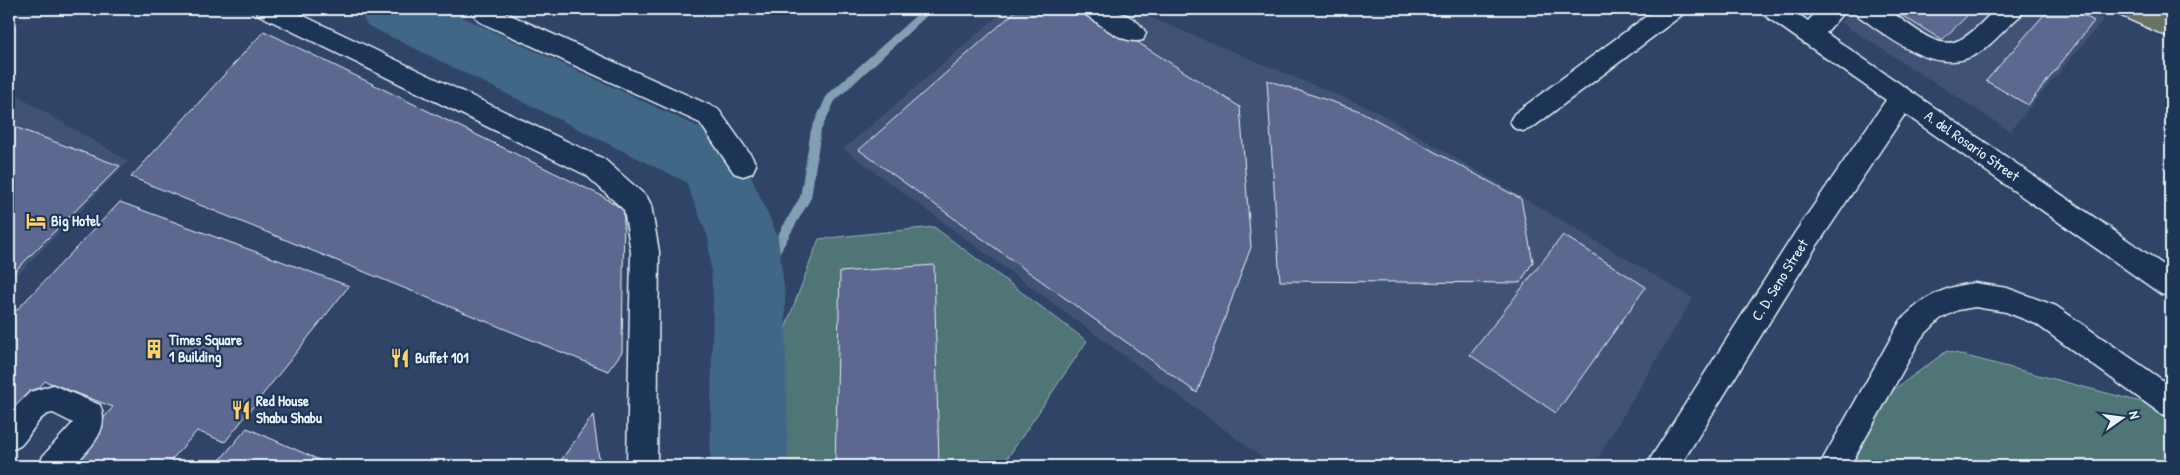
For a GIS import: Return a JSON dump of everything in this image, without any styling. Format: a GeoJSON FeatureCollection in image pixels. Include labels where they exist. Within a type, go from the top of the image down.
{"type":"FeatureCollection","features":[{"type":"Feature","properties":{"kind":"main road"},"geometry":{"type":"LineString","coordinates":[[2128,9],[2171,29]]}},
{"type":"Feature","properties":{"kind":"street"},"geometry":{"type":"LineString","coordinates":[[268,9],[595,167],[637,205],[646,252],[642,466]]}},
{"type":"Feature","properties":{"kind":"street"},"geometry":{"type":"LineString","coordinates":[[481,9],[490,16],[709,116],[743,165]]}},
{"type":"Feature","properties":{"kind":"street"},"geometry":{"type":"LineString","coordinates":[[1095,9],[1134,33]]}},
{"type":"Feature","properties":{"kind":"street"},"geometry":{"type":"LineString","coordinates":[[1523,121],[1673,9]]}},
{"type":"Feature","properties":{"kind":"street","name":"A. del Rosario Street"},"geometry":{"type":"LineString","coordinates":[[1773,9],[2171,285]]}},
{"type":"Feature","properties":{"kind":"street"},"geometry":{"type":"LineString","coordinates":[[1810,34],[1834,9]]}},
{"type":"Feature","properties":{"kind":"street"},"geometry":{"type":"LineString","coordinates":[[1866,9],[1925,46],[1952,52],[1970,45],[2012,9]]}},
{"type":"Feature","properties":{"kind":"street","name":"C. D. Seno Street"},"geometry":{"type":"LineString","coordinates":[[1663,466],[1806,238],[1902,97]]}},
{"type":"Feature","properties":{"kind":"street"},"geometry":{"type":"LineString","coordinates":[[1834,466],[1911,329],[1930,310],[1954,298],[1975,295],[2007,300],[2046,315],[2171,403]]}},
{"type":"Feature","properties":{"kind":"street"},"geometry":{"type":"LineString","coordinates":[[9,436],[38,403],[46,400],[53,399],[89,415],[87,429],[54,466]]}},
{"type":"Feature","properties":{"kind":"shaded area"},"geometry":{"type":"Polygon","coordinates":[[[1006,9],[1130,9],[1374,110],[1693,298],[1593,466],[1274,466],[844,149],[1006,9]]]}},
{"type":"Feature","properties":{"kind":"shaded area"},"geometry":{"type":"Polygon","coordinates":[[[1854,9],[2082,9],[2104,19],[2010,131],[1840,22],[1854,9]]]}},
{"type":"Feature","properties":{"kind":"shaded area","name":"Big Hotel"},"geometry":{"type":"Polygon","coordinates":[[[9,91],[128,161],[9,284],[9,91]]]}},
{"type":"Feature","properties":{"kind":"green space"},"geometry":{"type":"Polygon","coordinates":[[[934,227],[1087,341],[1002,466],[784,466],[780,342],[819,239],[934,227]]]}},
{"type":"Feature","properties":{"kind":"green space"},"geometry":{"type":"Polygon","coordinates":[[[1947,351],[2171,410],[2171,466],[1850,466],[1856,417],[1947,351]]]}},
{"type":"Feature","properties":{"kind":"building"},"geometry":{"type":"Polygon","coordinates":[[[1018,9],[1085,9],[1240,107],[1251,247],[1197,393],[859,150],[1018,9]]]}},
{"type":"Feature","properties":{"kind":"building"},"geometry":{"type":"Polygon","coordinates":[[[1891,9],[1974,9],[1942,40],[1891,9]]]}},
{"type":"Feature","properties":{"kind":"building"},"geometry":{"type":"Polygon","coordinates":[[[2049,9],[2072,9],[2094,21],[2028,105],[1986,81],[2049,9]]]}},
{"type":"Feature","properties":{"kind":"building"},"geometry":{"type":"Polygon","coordinates":[[[264,31],[602,196],[624,210],[622,352],[608,371],[131,177],[264,31]]]}},
{"type":"Feature","properties":{"kind":"building"},"geometry":{"type":"Polygon","coordinates":[[[1267,80],[1360,111],[1521,199],[1533,262],[1520,283],[1280,281],[1267,80]]]}},
{"type":"Feature","properties":{"kind":"building","name":"Big Hotel"},"geometry":{"type":"Polygon","coordinates":[[[9,125],[120,166],[9,277],[9,125]]]}},
{"type":"Feature","properties":{"kind":"building","name":"Times Square 1 Building"},"geometry":{"type":"Polygon","coordinates":[[[120,202],[349,286],[225,442],[197,431],[166,466],[62,466],[113,407],[45,381],[9,421],[9,318],[120,202]]]}},
{"type":"Feature","properties":{"kind":"building"},"geometry":{"type":"Polygon","coordinates":[[[1563,235],[1646,287],[1556,413],[1470,355],[1563,235]]]}},
{"type":"Feature","properties":{"kind":"building"},"geometry":{"type":"Polygon","coordinates":[[[934,265],[939,466],[835,466],[840,272],[934,265]]]}},
{"type":"Feature","properties":{"kind":"building"},"geometry":{"type":"Polygon","coordinates":[[[593,415],[600,466],[557,466],[593,415]]]}},
{"type":"Feature","properties":{"kind":"building"},"geometry":{"type":"Polygon","coordinates":[[[247,428],[333,466],[215,466],[247,428]]]}},
{"type":"Feature","properties":{"kind":"waterway"},"geometry":{"type":"LineString","coordinates":[[389,9],[713,164],[743,237],[749,295],[749,466]]}},
{"type":"Feature","properties":{"kind":"waterway"},"geometry":{"type":"LineString","coordinates":[[749,295],[805,198],[816,130],[831,98],[929,9]]}},
{"type":"Feature","properties":{"kind":"place","name":"Big Hotel"},"geometry":{"type":"Point","coordinates":[36,221]}},
{"type":"Feature","properties":{"kind":"place","name":"Times Square 1 Building"},"geometry":{"type":"Point","coordinates":[154,349]}},
{"type":"Feature","properties":{"kind":"place","name":"Buffet 101"},"geometry":{"type":"Point","coordinates":[400,358]}},
{"type":"Feature","properties":{"kind":"place","name":"Red House Shabu Shabu"},"geometry":{"type":"Point","coordinates":[241,410]}}]}
